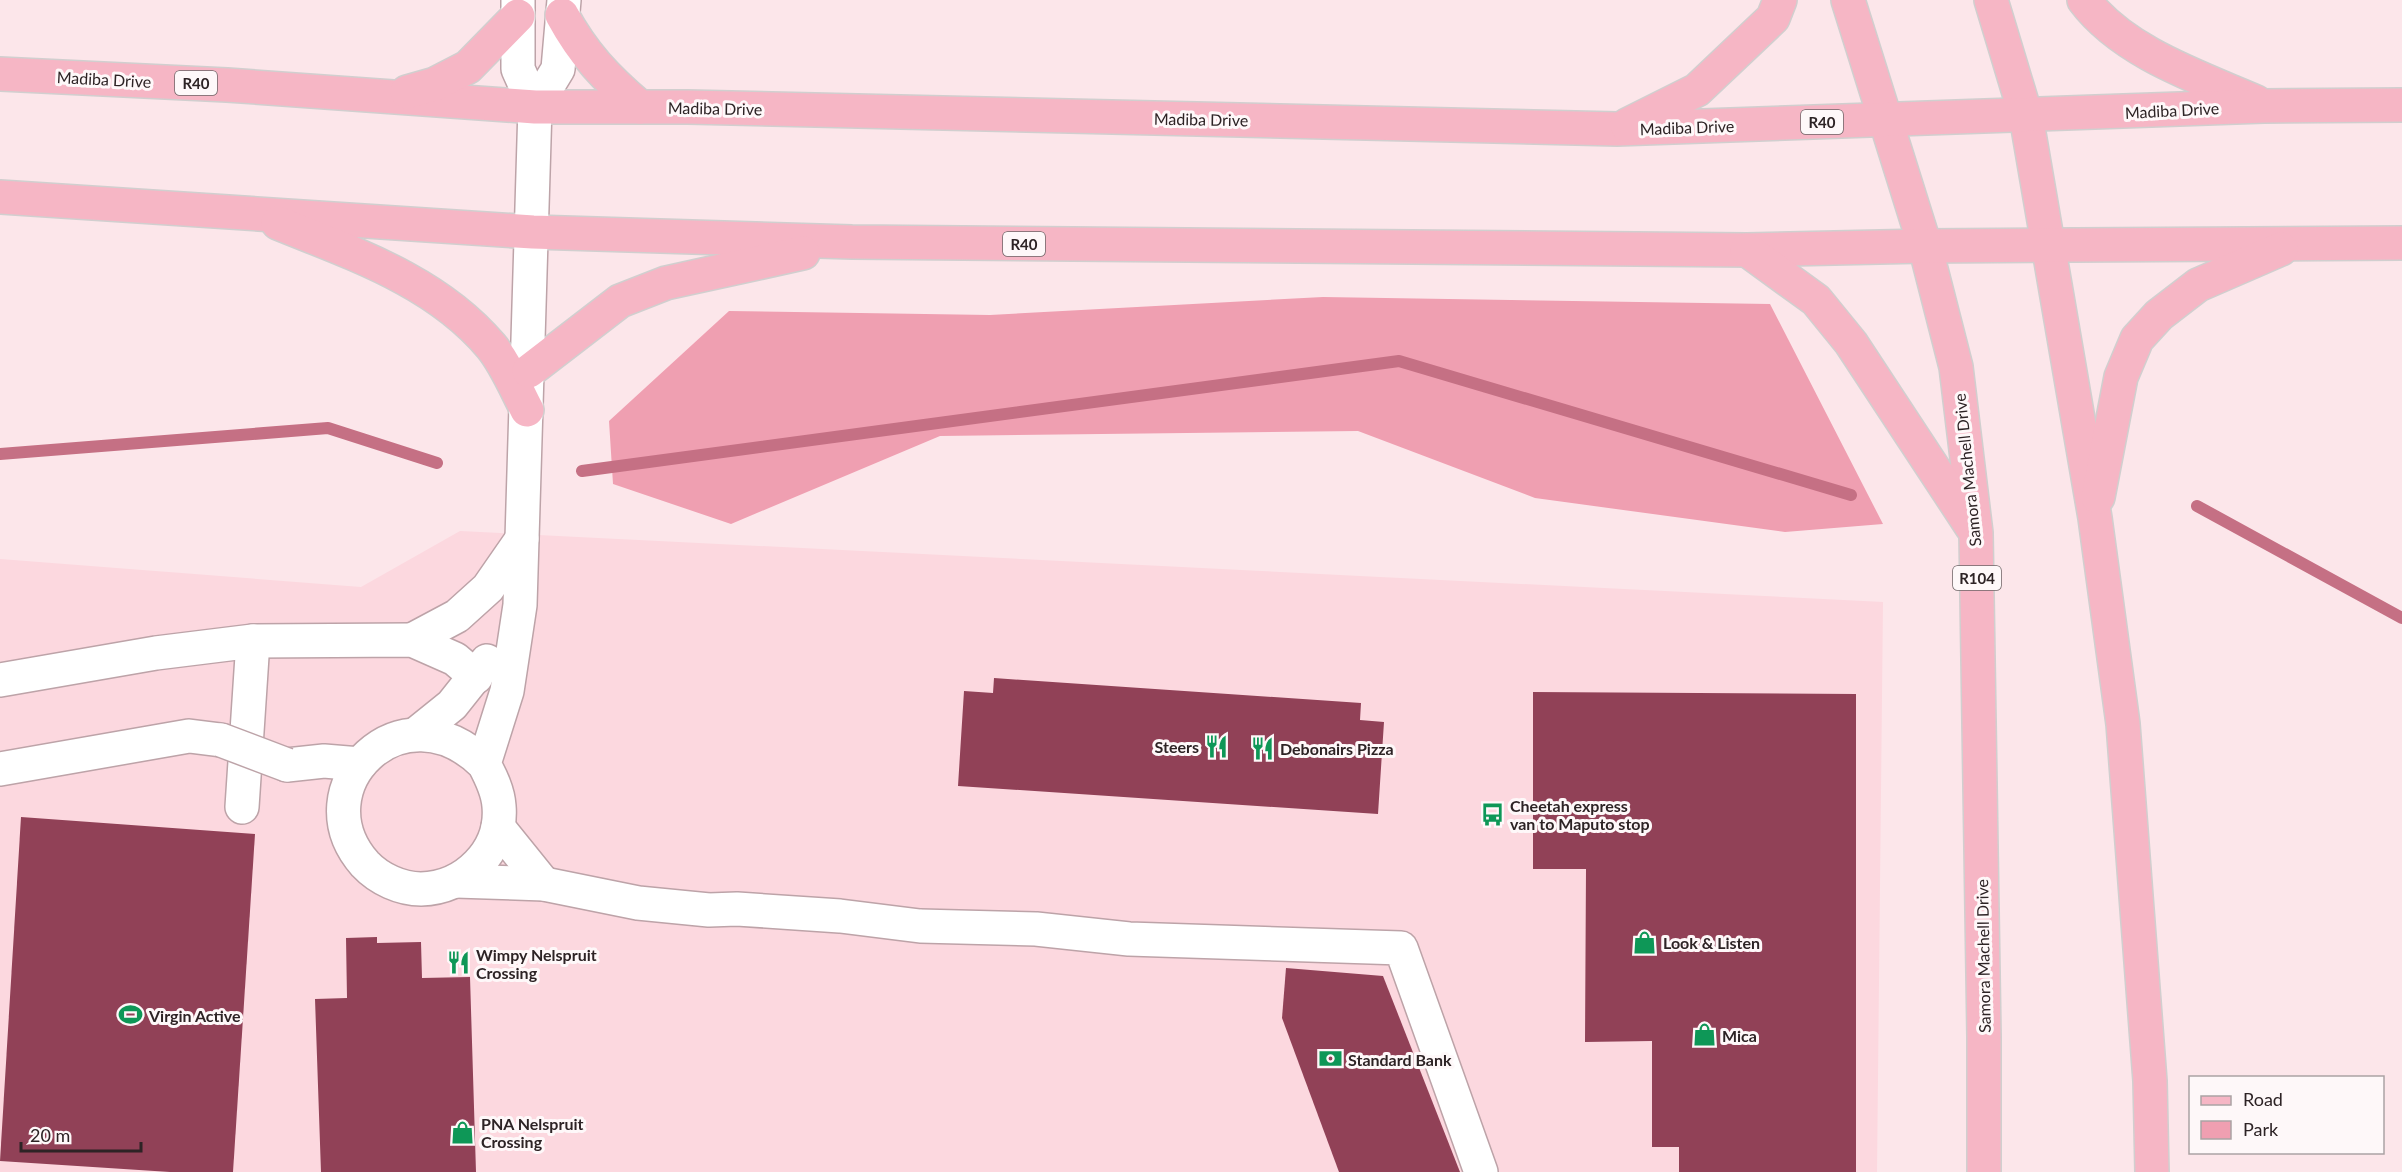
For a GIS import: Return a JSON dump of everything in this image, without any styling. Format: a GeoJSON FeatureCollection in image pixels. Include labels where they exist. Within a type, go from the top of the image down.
{"type":"FeatureCollection","features":[{"type":"Feature","properties":{"kind":"main road"},"geometry":{"type":"LineString","coordinates":[[1617,129],[1697,90],[1773,18],[1780,0]]}},
{"type":"Feature","properties":{"kind":"main road","name":"Samora Machell Drive"},"geometry":{"type":"LineString","coordinates":[[1848,0],[1924,246],[1956,367],[1976,534],[1984,1172]]}},
{"type":"Feature","properties":{"kind":"main road"},"geometry":{"type":"LineString","coordinates":[[1991,0],[2026,116],[2094,518],[2122,724],[2150,1081],[2152,1172]]}},
{"type":"Feature","properties":{"kind":"main road"},"geometry":{"type":"LineString","coordinates":[[2084,0],[2092,10],[2151,57],[2264,106]]}},
{"type":"Feature","properties":{"kind":"main road"},"geometry":{"type":"LineString","coordinates":[[563,7],[578,45],[603,76],[640,107]]}},
{"type":"Feature","properties":{"kind":"main road"},"geometry":{"type":"LineString","coordinates":[[391,96],[435,84],[468,67],[518,8]]}},
{"type":"Feature","properties":{"kind":"main road","name":"Madiba Drive"},"geometry":{"type":"LineString","coordinates":[[0,74],[391,96],[535,107],[640,107],[1617,129],[2264,106],[2402,105]]}},
{"type":"Feature","properties":{"kind":"main road","name":"R40"},"geometry":{"type":"LineString","coordinates":[[0,197],[247,211],[533,232],[852,242],[1747,250],[1924,246],[2402,243]]}},
{"type":"Feature","properties":{"kind":"main road"},"geometry":{"type":"LineString","coordinates":[[247,211],[372,261],[438,297],[491,347],[527,410]]}},
{"type":"Feature","properties":{"kind":"main road"},"geometry":{"type":"LineString","coordinates":[[529,371],[620,301],[656,286],[852,242]]}},
{"type":"Feature","properties":{"kind":"main road"},"geometry":{"type":"LineString","coordinates":[[2094,518],[2121,377],[2137,339],[2159,315],[2198,285],[2294,244]]}},
{"type":"Feature","properties":{"kind":"main road"},"geometry":{"type":"LineString","coordinates":[[1747,250],[1816,300],[1851,343],[1976,534]]}},
{"type":"Feature","properties":{"kind":"street"},"geometry":{"type":"LineString","coordinates":[[535,107],[558,69],[563,7]]}},
{"type":"Feature","properties":{"kind":"street"},"geometry":{"type":"LineString","coordinates":[[483,764],[507,691],[520,605],[529,371],[535,107],[518,69],[518,8]]}},
{"type":"Feature","properties":{"kind":"street"},"geometry":{"type":"LineString","coordinates":[[412,640],[457,616],[488,588],[522,539]]}},
{"type":"Feature","properties":{"kind":"street"},"geometry":{"type":"LineString","coordinates":[[416,734],[452,705],[476,677],[517,620]]}},
{"type":"Feature","properties":{"kind":"street"},"geometry":{"type":"LineString","coordinates":[[0,680],[156,653],[253,641],[412,640],[455,659],[476,677]]}},
{"type":"Feature","properties":{"kind":"street"},"geometry":{"type":"LineString","coordinates":[[242,807],[253,641]]}},
{"type":"Feature","properties":{"kind":"street"},"geometry":{"type":"LineString","coordinates":[[416,734],[435,734],[453,740],[470,750],[483,764],[494,783],[499,805],[498,827],[483,859],[456,881],[435,889],[413,889],[392,883],[372,872],[358,856],[349,838],[344,817],[346,796],[360,764],[375,748],[395,738],[416,734]]}},
{"type":"Feature","properties":{"kind":"street"},"geometry":{"type":"LineString","coordinates":[[0,769],[189,736],[221,740],[287,765],[317,784],[346,796]]}},
{"type":"Feature","properties":{"kind":"street"},"geometry":{"type":"LineString","coordinates":[[287,765],[324,761],[360,764]]}},
{"type":"Feature","properties":{"kind":"street"},"geometry":{"type":"LineString","coordinates":[[498,827],[544,884]]}},
{"type":"Feature","properties":{"kind":"street"},"geometry":{"type":"LineString","coordinates":[[456,881],[544,884],[638,903],[709,910],[771,911],[840,916],[920,926],[1036,929],[1129,939],[1401,948],[1481,1172]]}},
{"type":"Feature","properties":{"kind":"shaded area"},"geometry":{"type":"Polygon","coordinates":[[[460,531],[1883,602],[1877,1172],[0,1172],[0,559],[361,587],[460,531]]]}},
{"type":"Feature","properties":{"kind":"green space"},"geometry":{"type":"Polygon","coordinates":[[[1323,297],[1770,304],[1883,524],[1785,532],[1535,498],[1358,431],[940,436],[731,524],[613,484],[609,421],[729,311],[990,315],[1323,297]]]}},
{"type":"Feature","properties":{"kind":"building"},"geometry":{"type":"Polygon","coordinates":[[[994,678],[1361,703],[1360,720],[1384,722],[1378,814],[958,786],[964,691],[993,693],[994,678]]]}},
{"type":"Feature","properties":{"kind":"building"},"geometry":{"type":"Polygon","coordinates":[[[1533,692],[1856,694],[1856,1172],[1679,1172],[1679,1147],[1652,1147],[1652,1041],[1585,1042],[1586,869],[1533,869],[1533,692]]]}},
{"type":"Feature","properties":{"kind":"building"},"geometry":{"type":"Polygon","coordinates":[[[21,817],[255,834],[233,1172],[170,1172],[0,1161],[21,817]]]}},
{"type":"Feature","properties":{"kind":"building"},"geometry":{"type":"Polygon","coordinates":[[[377,937],[377,943],[421,942],[422,978],[470,977],[476,1172],[321,1172],[315,999],[347,998],[346,938],[377,937]]]}},
{"type":"Feature","properties":{"kind":"building"},"geometry":{"type":"Polygon","coordinates":[[[1286,968],[1383,976],[1460,1172],[1339,1172],[1282,1018],[1286,968]]]}},
{"type":"Feature","properties":{"kind":"waterway"},"geometry":{"type":"LineString","coordinates":[[582,471],[1399,361],[1851,495]]}},
{"type":"Feature","properties":{"kind":"waterway"},"geometry":{"type":"LineString","coordinates":[[0,454],[328,428],[437,463]]}},
{"type":"Feature","properties":{"kind":"waterway"},"geometry":{"type":"LineString","coordinates":[[2197,506],[2402,618]]}},
{"type":"Feature","properties":{"kind":"place","name":"Steers"},"geometry":{"type":"Point","coordinates":[1217,746]}},
{"type":"Feature","properties":{"kind":"place","name":"Debonairs Pizza"},"geometry":{"type":"Point","coordinates":[1262,748]}},
{"type":"Feature","properties":{"kind":"place","name":"Cheetah express van to Maputo stop"},"geometry":{"type":"Point","coordinates":[1492,814]}},
{"type":"Feature","properties":{"kind":"place","name":"Look & Listen"},"geometry":{"type":"Point","coordinates":[1645,942]}},
{"type":"Feature","properties":{"kind":"place","name":"Wimpy Nelspruit Crossing"},"geometry":{"type":"Point","coordinates":[458,963]}},
{"type":"Feature","properties":{"kind":"place","name":"Virgin Active"},"geometry":{"type":"Point","coordinates":[131,1015]}},
{"type":"Feature","properties":{"kind":"place","name":"Mica"},"geometry":{"type":"Point","coordinates":[1704,1035]}},
{"type":"Feature","properties":{"kind":"place","name":"Standard Bank"},"geometry":{"type":"Point","coordinates":[1330,1059]}},
{"type":"Feature","properties":{"kind":"place","name":"PNA Nelspruit Crossing"},"geometry":{"type":"Point","coordinates":[463,1132]}}]}
